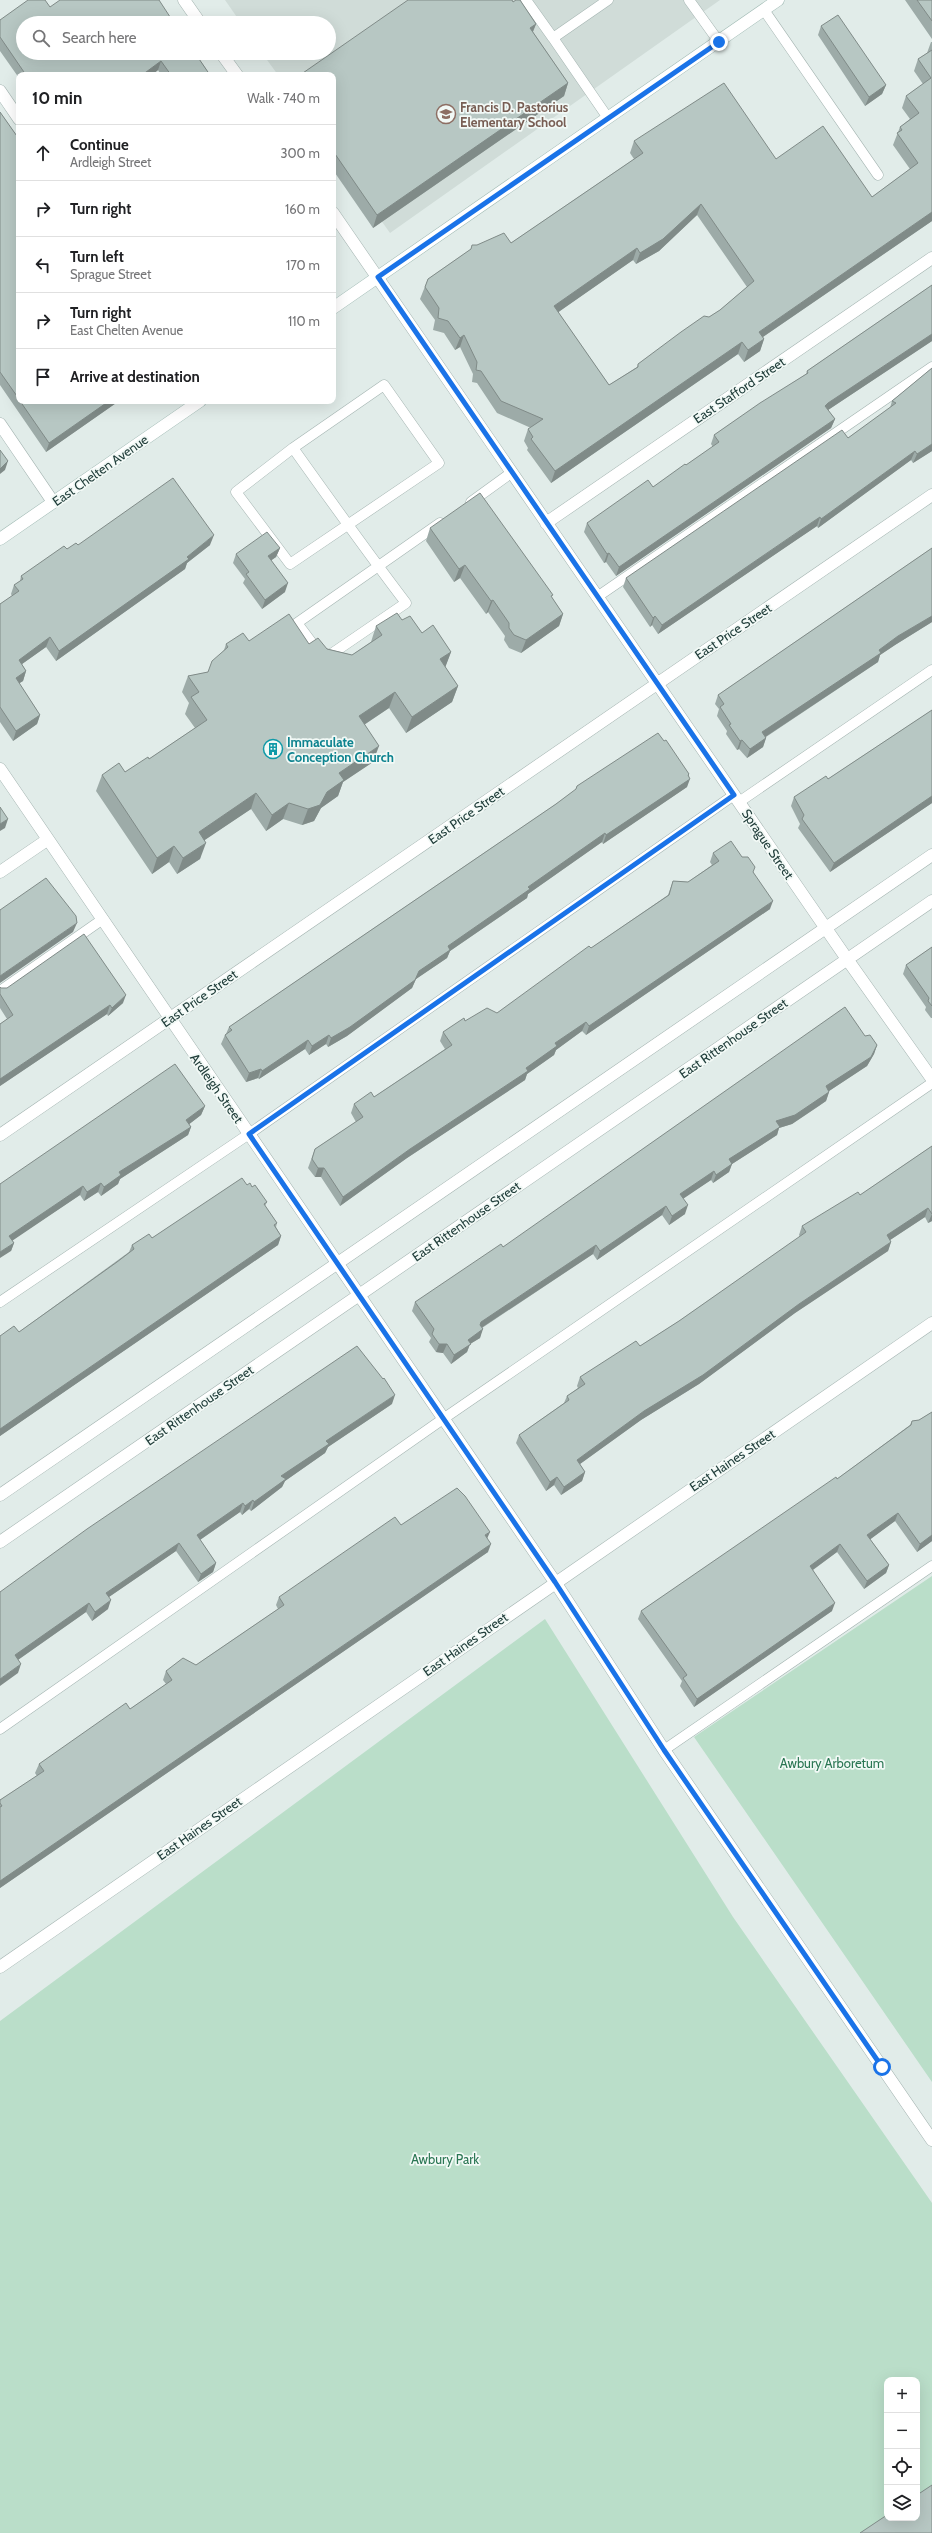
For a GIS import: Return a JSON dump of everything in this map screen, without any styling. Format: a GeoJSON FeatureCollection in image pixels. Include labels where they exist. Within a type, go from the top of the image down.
{"type":"FeatureCollection","features":[{"type":"Feature","properties":{"kind":"street"},"geometry":{"type":"LineString","coordinates":[[184,0],[195,16]]}},
{"type":"Feature","properties":{"kind":"street"},"geometry":{"type":"LineString","coordinates":[[336,306],[778,0]]}},
{"type":"Feature","properties":{"kind":"street"},"geometry":{"type":"LineString","coordinates":[[226,60],[234,72]]}},
{"type":"Feature","properties":{"kind":"street"},"geometry":{"type":"LineString","coordinates":[[0,91],[16,115]]}},
{"type":"Feature","properties":{"kind":"street","name":"Sprague Street"},"geometry":{"type":"LineString","coordinates":[[336,217],[847,959],[932,1079]]}},
{"type":"Feature","properties":{"kind":"street","name":"East Stafford Street"},"geometry":{"type":"LineString","coordinates":[[546,523],[932,258]]}},
{"type":"Feature","properties":{"kind":"street","name":"East Chelten Avenue"},"geometry":{"type":"LineString","coordinates":[[0,539],[196,404]]}},
{"type":"Feature","properties":{"kind":"street"},"geometry":{"type":"LineString","coordinates":[[0,424],[53,502]]}},
{"type":"Feature","properties":{"kind":"street","name":"East Price Street"},"geometry":{"type":"LineString","coordinates":[[0,1135],[932,495]]}},
{"type":"Feature","properties":{"kind":"street","name":"Ardleigh Street"},"geometry":{"type":"LineString","coordinates":[[0,770],[103,919],[169,1019],[249,1134],[336,1264],[555,1582],[664,1750],[932,2140]]}},
{"type":"Feature","properties":{"kind":"street"},"geometry":{"type":"LineString","coordinates":[[0,872],[47,840]]}},
{"type":"Feature","properties":{"kind":"street"},"geometry":{"type":"LineString","coordinates":[[0,1495],[932,855]]}},
{"type":"Feature","properties":{"kind":"street","name":"East Rittenhouse Street"},"geometry":{"type":"LineString","coordinates":[[0,1542],[932,901]]}},
{"type":"Feature","properties":{"kind":"street","name":"East Haines Street"},"geometry":{"type":"LineString","coordinates":[[0,1967],[555,1582],[932,1323]]}},
{"type":"Feature","properties":{"kind":"lane"},"geometry":{"type":"LineString","coordinates":[[526,0],[608,118]]}},
{"type":"Feature","properties":{"kind":"lane"},"geometry":{"type":"LineString","coordinates":[[553,38],[608,0]]}},
{"type":"Feature","properties":{"kind":"lane"},"geometry":{"type":"LineString","coordinates":[[688,0],[719,42]]}},
{"type":"Feature","properties":{"kind":"lane"},"geometry":{"type":"LineString","coordinates":[[764,10],[878,175]]}},
{"type":"Feature","properties":{"kind":"lane"},"geometry":{"type":"LineString","coordinates":[[597,597],[932,367]]}},
{"type":"Feature","properties":{"kind":"lane"},"geometry":{"type":"LineString","coordinates":[[384,385],[439,463],[290,564],[236,492],[293,448],[384,385]]}},
{"type":"Feature","properties":{"kind":"lane"},"geometry":{"type":"LineString","coordinates":[[293,448],[378,567],[406,603],[324,659],[297,623],[378,567],[448,518]]}},
{"type":"Feature","properties":{"kind":"lane"},"geometry":{"type":"LineString","coordinates":[[461,509],[511,473]]}},
{"type":"Feature","properties":{"kind":"lane"},"geometry":{"type":"LineString","coordinates":[[0,1302],[249,1134],[737,798],[932,670]]}},
{"type":"Feature","properties":{"kind":"lane"},"geometry":{"type":"LineString","coordinates":[[0,991],[103,919]]}},
{"type":"Feature","properties":{"kind":"lane"},"geometry":{"type":"LineString","coordinates":[[0,1729],[443,1420],[932,1083]]}},
{"type":"Feature","properties":{"kind":"lane"},"geometry":{"type":"LineString","coordinates":[[664,1750],[932,1566]]}},
{"type":"Feature","properties":{"kind":"shaded area","name":"Francis D. Pastorius Elementary School"},"geometry":{"type":"Polygon","coordinates":[[[225,0],[720,0],[390,233],[336,157],[336,72],[276,72],[267,60],[336,60],[336,16],[236,16],[225,0]]]}},
{"type":"Feature","properties":{"kind":"green space","name":"Awbury Arboretum"},"geometry":{"type":"Polygon","coordinates":[[[932,1576],[932,2082],[694,1737],[932,1576]]]}},
{"type":"Feature","properties":{"kind":"green space","name":"Awbury Park"},"geometry":{"type":"Polygon","coordinates":[[[545,1619],[733,1917],[932,2203],[932,2533],[0,2533],[0,2021],[545,1619]]]}},
{"type":"Feature","properties":{"kind":"building"},"geometry":{"type":"Polygon","coordinates":[[[28,0],[45,0],[50,7],[60,0],[159,0],[169,16],[16,16],[16,60],[200,60],[208,72],[169,72],[161,61],[146,72],[24,72],[0,37],[0,20],[28,0]]]}},
{"type":"Feature","properties":{"kind":"building","name":"Francis D. Pastorius Elementary School"},"geometry":{"type":"Polygon","coordinates":[[[408,0],[512,0],[513,2],[520,0],[536,24],[530,28],[568,83],[377,215],[336,155],[336,72],[304,72],[322,60],[336,60],[336,50],[408,0]]]}},
{"type":"Feature","properties":{"kind":"building"},"geometry":{"type":"Polygon","coordinates":[[[917,0],[932,0],[932,21],[917,0]]]}},
{"type":"Feature","properties":{"kind":"building"},"geometry":{"type":"Polygon","coordinates":[[[838,15],[886,85],[869,97],[821,26],[838,15]]]}},
{"type":"Feature","properties":{"kind":"building"},"geometry":{"type":"Polygon","coordinates":[[[932,50],[932,212],[759,332],[764,339],[748,350],[742,342],[555,471],[531,439],[533,437],[528,429],[543,419],[501,401],[481,371],[476,370],[477,362],[464,335],[460,338],[448,321],[438,318],[439,308],[425,287],[428,279],[471,249],[472,245],[477,245],[504,233],[511,243],[643,153],[634,141],[724,83],[776,159],[823,126],[872,197],[918,163],[897,133],[902,130],[900,127],[919,113],[906,96],[931,78],[918,59],[932,50]],[[701,204],[663,239],[640,253],[637,248],[554,306],[609,385],[638,367],[638,364],[704,316],[709,317],[720,310],[754,281],[701,204]]]}},
{"type":"Feature","properties":{"kind":"building"},"geometry":{"type":"Polygon","coordinates":[[[0,112],[16,135],[16,395],[0,372],[0,112]]]}},
{"type":"Feature","properties":{"kind":"building"},"geometry":{"type":"Polygon","coordinates":[[[932,285],[932,334],[828,403],[825,406],[835,419],[619,567],[609,553],[607,554],[587,523],[648,480],[653,487],[685,464],[686,465],[719,442],[714,435],[760,403],[808,373],[807,371],[932,285]]]}},
{"type":"Feature","properties":{"kind":"building"},"geometry":{"type":"Polygon","coordinates":[[[932,368],[932,444],[917,454],[915,451],[821,519],[820,517],[662,625],[655,616],[653,618],[626,578],[842,430],[848,438],[896,403],[892,401],[932,368]]]}},
{"type":"Feature","properties":{"kind":"building"},"geometry":{"type":"Polygon","coordinates":[[[22,404],[105,404],[49,443],[22,404]]]}},
{"type":"Feature","properties":{"kind":"building"},"geometry":{"type":"Polygon","coordinates":[[[0,450],[8,461],[0,469],[0,450]]]}},
{"type":"Feature","properties":{"kind":"building"},"geometry":{"type":"Polygon","coordinates":[[[173,478],[214,535],[187,557],[189,559],[59,651],[50,637],[19,660],[26,671],[16,678],[40,715],[16,731],[0,707],[0,604],[19,591],[14,585],[23,579],[21,576],[64,546],[67,549],[76,543],[78,545],[173,478]]]}},
{"type":"Feature","properties":{"kind":"building"},"geometry":{"type":"Polygon","coordinates":[[[480,493],[553,595],[551,596],[563,614],[526,640],[514,635],[509,628],[509,623],[493,600],[491,601],[465,565],[459,569],[430,528],[480,493]]]}},
{"type":"Feature","properties":{"kind":"building"},"geometry":{"type":"Polygon","coordinates":[[[267,532],[280,548],[268,556],[288,583],[265,600],[246,574],[249,572],[236,554],[267,532]]]}},
{"type":"Feature","properties":{"kind":"building"},"geometry":{"type":"Polygon","coordinates":[[[932,548],[932,616],[898,636],[879,650],[881,653],[762,732],[766,738],[750,749],[742,740],[740,741],[729,725],[731,724],[720,707],[724,704],[718,695],[932,548]]]}},
{"type":"Feature","properties":{"kind":"building","name":"Immaculate Conception Church"},"geometry":{"type":"Polygon","coordinates":[[[397,613],[402,620],[410,616],[422,633],[433,625],[451,652],[440,659],[458,686],[412,717],[395,692],[359,716],[379,746],[339,773],[344,780],[327,792],[320,805],[308,809],[289,803],[272,815],[256,793],[199,832],[206,843],[183,858],[174,846],[157,858],[102,775],[119,763],[125,772],[148,757],[149,759],[207,720],[191,697],[199,692],[188,676],[208,672],[212,661],[228,647],[226,644],[243,633],[249,641],[289,614],[309,644],[318,638],[327,649],[352,655],[382,635],[376,626],[397,613]]]}},
{"type":"Feature","properties":{"kind":"building"},"geometry":{"type":"Polygon","coordinates":[[[932,710],[932,796],[834,863],[802,819],[804,815],[794,797],[826,776],[828,779],[932,710]]]}},
{"type":"Feature","properties":{"kind":"building"},"geometry":{"type":"Polygon","coordinates":[[[658,733],[664,741],[666,740],[689,774],[690,779],[606,835],[605,833],[528,887],[530,889],[448,946],[450,950],[419,971],[415,980],[350,1027],[331,1038],[329,1035],[312,1046],[308,1040],[262,1071],[261,1069],[249,1073],[225,1035],[232,1030],[229,1027],[556,804],[576,789],[577,786],[658,733]]]}},
{"type":"Feature","properties":{"kind":"building"},"geometry":{"type":"Polygon","coordinates":[[[0,807],[8,819],[0,824],[0,807]]]}},
{"type":"Feature","properties":{"kind":"building"},"geometry":{"type":"Polygon","coordinates":[[[731,841],[742,857],[748,857],[755,867],[753,872],[773,901],[589,1026],[586,1022],[555,1043],[557,1046],[526,1068],[528,1071],[410,1149],[343,1197],[324,1168],[318,1168],[312,1159],[315,1149],[363,1117],[354,1104],[371,1092],[374,1097],[452,1045],[443,1032],[464,1018],[465,1021],[487,1008],[497,1013],[589,946],[591,948],[669,895],[673,881],[688,882],[719,861],[713,853],[731,841]]]}},
{"type":"Feature","properties":{"kind":"building"},"geometry":{"type":"Polygon","coordinates":[[[46,878],[76,916],[77,923],[0,976],[0,910],[46,878]]]}},
{"type":"Feature","properties":{"kind":"building"},"geometry":{"type":"Polygon","coordinates":[[[84,934],[126,995],[112,1008],[110,1005],[0,1079],[0,1024],[13,1015],[0,994],[0,987],[7,988],[84,934]]]}},
{"type":"Feature","properties":{"kind":"building"},"geometry":{"type":"Polygon","coordinates":[[[932,947],[932,1006],[928,1001],[929,998],[906,965],[932,947]]]}},
{"type":"Feature","properties":{"kind":"building"},"geometry":{"type":"Polygon","coordinates":[[[845,1007],[865,1036],[870,1035],[877,1045],[871,1057],[826,1086],[829,1092],[795,1115],[776,1121],[780,1127],[729,1159],[732,1164],[716,1175],[714,1171],[680,1194],[688,1205],[672,1216],[666,1206],[600,1251],[596,1245],[481,1322],[480,1325],[483,1329],[468,1340],[471,1344],[454,1355],[447,1344],[439,1344],[432,1334],[434,1329],[415,1302],[501,1244],[503,1247],[845,1007]]]}},
{"type":"Feature","properties":{"kind":"building"},"geometry":{"type":"Polygon","coordinates":[[[175,1064],[205,1106],[186,1120],[191,1127],[119,1172],[121,1175],[104,1187],[101,1183],[87,1192],[83,1186],[9,1236],[14,1243],[0,1252],[0,1184],[175,1064]]]}},
{"type":"Feature","properties":{"kind":"building"},"geometry":{"type":"Polygon","coordinates":[[[932,1146],[932,1214],[928,1208],[887,1235],[891,1242],[799,1304],[703,1375],[644,1411],[577,1460],[585,1472],[564,1487],[557,1477],[550,1482],[519,1435],[569,1400],[567,1396],[585,1384],[580,1377],[636,1341],[640,1346],[679,1321],[806,1232],[802,1226],[858,1192],[860,1195],[932,1146]]]}},
{"type":"Feature","properties":{"kind":"building"},"geometry":{"type":"Polygon","coordinates":[[[242,1178],[247,1185],[250,1183],[252,1187],[255,1185],[267,1202],[264,1204],[277,1223],[274,1225],[281,1236],[0,1429],[0,1336],[14,1326],[19,1332],[134,1249],[132,1245],[149,1234],[152,1238],[242,1178]]]}},
{"type":"Feature","properties":{"kind":"building"},"geometry":{"type":"Polygon","coordinates":[[[357,1346],[383,1379],[384,1378],[395,1395],[326,1441],[329,1444],[281,1476],[286,1479],[254,1502],[253,1500],[245,1506],[243,1503],[197,1535],[216,1563],[201,1574],[179,1543],[106,1593],[111,1600],[95,1612],[89,1603],[15,1655],[21,1664],[0,1679],[0,1592],[87,1529],[357,1346]]]}},
{"type":"Feature","properties":{"kind":"building"},"geometry":{"type":"Polygon","coordinates":[[[932,1412],[932,1535],[920,1544],[898,1513],[867,1535],[889,1565],[867,1581],[840,1544],[810,1566],[835,1603],[697,1699],[683,1678],[687,1675],[641,1611],[836,1477],[837,1479],[911,1425],[912,1421],[919,1420],[932,1412]]]}},
{"type":"Feature","properties":{"kind":"building"},"geometry":{"type":"Polygon","coordinates":[[[457,1488],[465,1496],[490,1532],[485,1535],[491,1544],[0,1881],[0,1807],[2,1806],[0,1800],[44,1771],[39,1764],[126,1703],[130,1709],[172,1680],[166,1671],[183,1658],[196,1665],[284,1605],[279,1597],[395,1517],[401,1525],[457,1488]]]}},
{"type":"Feature","properties":{"kind":"building"},"geometry":{"type":"Polygon","coordinates":[[[932,2485],[932,2533],[860,2533],[884,2517],[884,2521],[920,2521],[920,2493],[932,2485]]]}},
{"type":"Feature","properties":{"kind":"place","name":"Francis D. Pastorius Elementary School"},"geometry":{"type":"Point","coordinates":[446,114]}},
{"type":"Feature","properties":{"kind":"place","name":"Immaculate Conception Church"},"geometry":{"type":"Point","coordinates":[273,749]}},
{"type":"Feature","properties":{"kind":"route"},"geometry":{"type":"LineString","coordinates":[[719,42],[378,277],[734,795],[249,1134],[336,1264],[555,1582],[664,1750],[882,2067]]}}]}
